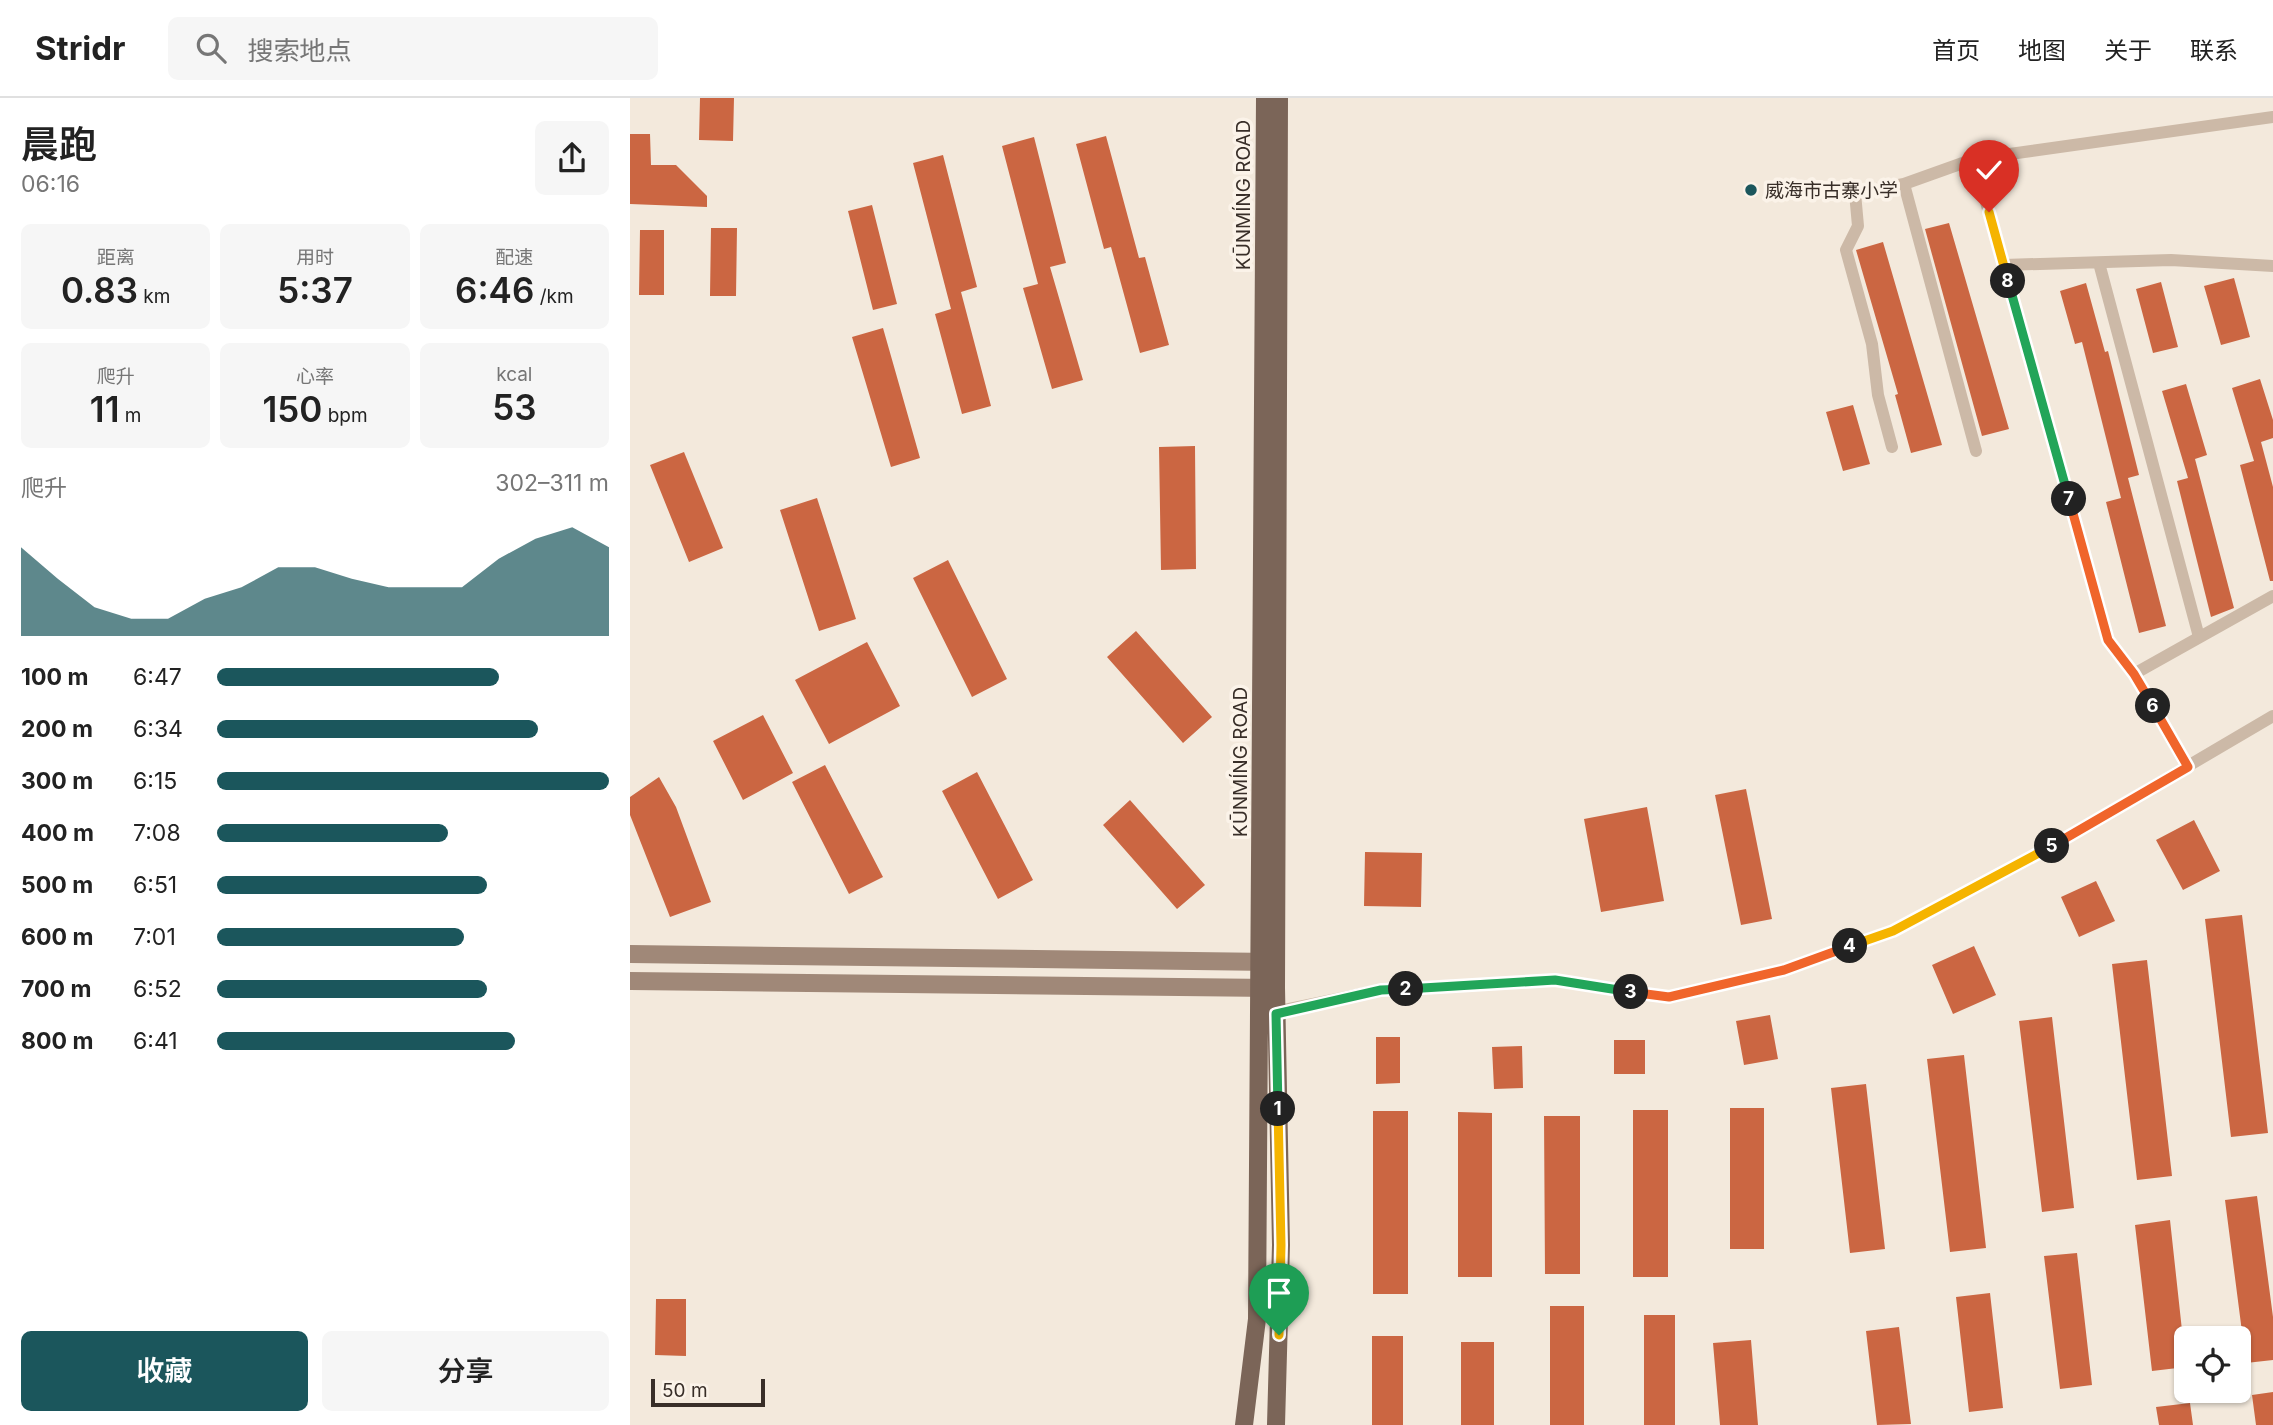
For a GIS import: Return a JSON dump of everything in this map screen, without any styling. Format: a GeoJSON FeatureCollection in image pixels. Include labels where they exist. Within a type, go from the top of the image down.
{"type":"FeatureCollection","features":[{"type":"Feature","properties":{"kind":"main road","name":"KŪNMÍNG ROAD"},"geometry":{"type":"LineString","coordinates":[[1244,1425],[1257,1319],[1268,1013],[1265,98]]}},
{"type":"Feature","properties":{"kind":"main road","name":"KŪNMÍNG ROAD"},"geometry":{"type":"LineString","coordinates":[[1268,962],[1279,98]]}},
{"type":"Feature","properties":{"kind":"main road"},"geometry":{"type":"LineString","coordinates":[[630,954],[1268,962]]}},
{"type":"Feature","properties":{"kind":"main road"},"geometry":{"type":"LineString","coordinates":[[630,981],[1268,988]]}},
{"type":"Feature","properties":{"kind":"main road","name":"KŪNMÍNG ROAD"},"geometry":{"type":"LineString","coordinates":[[1268,1013],[1281,1245],[1276,1425]]}},
{"type":"Feature","properties":{"kind":"street"},"geometry":{"type":"LineString","coordinates":[[1892,447],[1878,395],[1872,344],[1846,250],[1858,226],[1856,194],[1904,184],[1974,159],[2273,117]]}},
{"type":"Feature","properties":{"kind":"street"},"geometry":{"type":"LineString","coordinates":[[1974,159],[2108,640],[2134,674],[2188,767]]}},
{"type":"Feature","properties":{"kind":"street"},"geometry":{"type":"LineString","coordinates":[[1904,184],[1976,451]]}},
{"type":"Feature","properties":{"kind":"street"},"geometry":{"type":"LineString","coordinates":[[2004,265],[2171,260],[2273,265]]}},
{"type":"Feature","properties":{"kind":"street"},"geometry":{"type":"LineString","coordinates":[[2099,262],[2199,637]]}},
{"type":"Feature","properties":{"kind":"street"},"geometry":{"type":"LineString","coordinates":[[2134,674],[2273,596]]}},
{"type":"Feature","properties":{"kind":"street"},"geometry":{"type":"LineString","coordinates":[[1268,1013],[1381,990],[1555,980],[1669,997],[1784,970],[1893,931],[2035,856],[2273,716]]}},
{"type":"Feature","properties":{"kind":"building"},"geometry":{"type":"Polygon","coordinates":[[[700,98],[734,98],[733,141],[699,140],[700,98]]]}},
{"type":"Feature","properties":{"kind":"building"},"geometry":{"type":"Polygon","coordinates":[[[630,134],[650,134],[651,165],[676,165],[707,196],[707,207],[630,204],[630,134]]]}},
{"type":"Feature","properties":{"kind":"building"},"geometry":{"type":"Polygon","coordinates":[[[1106,136],[1139,258],[1145,257],[1169,345],[1140,353],[1111,247],[1104,249],[1076,144],[1106,136]]]}},
{"type":"Feature","properties":{"kind":"building"},"geometry":{"type":"Polygon","coordinates":[[[1034,137],[1066,263],[1050,267],[1083,380],[1052,389],[1023,288],[1038,284],[1002,146],[1034,137]]]}},
{"type":"Feature","properties":{"kind":"building"},"geometry":{"type":"Polygon","coordinates":[[[943,155],[977,287],[961,292],[991,406],[962,414],[935,314],[951,309],[913,163],[943,155]]]}},
{"type":"Feature","properties":{"kind":"building"},"geometry":{"type":"Polygon","coordinates":[[[872,205],[897,304],[873,310],[848,211],[872,205]]]}},
{"type":"Feature","properties":{"kind":"building"},"geometry":{"type":"Polygon","coordinates":[[[1949,223],[2009,429],[1982,436],[1925,229],[1949,223]]]}},
{"type":"Feature","properties":{"kind":"building"},"geometry":{"type":"Polygon","coordinates":[[[711,228],[737,228],[736,296],[710,296],[711,228]]]}},
{"type":"Feature","properties":{"kind":"building"},"geometry":{"type":"Polygon","coordinates":[[[640,230],[664,230],[664,295],[639,295],[640,230]]]}},
{"type":"Feature","properties":{"kind":"building"},"geometry":{"type":"Polygon","coordinates":[[[1883,242],[1942,445],[1911,453],[1895,395],[1898,394],[1856,250],[1883,242]]]}},
{"type":"Feature","properties":{"kind":"building"},"geometry":{"type":"Polygon","coordinates":[[[2234,278],[2250,337],[2221,345],[2204,286],[2234,278]]]}},
{"type":"Feature","properties":{"kind":"building"},"geometry":{"type":"Polygon","coordinates":[[[2161,282],[2178,347],[2153,353],[2136,289],[2161,282]]]}},
{"type":"Feature","properties":{"kind":"building"},"geometry":{"type":"Polygon","coordinates":[[[2086,283],[2105,352],[2108,351],[2139,475],[2128,478],[2166,626],[2139,633],[2106,502],[2121,498],[2082,342],[2075,344],[2060,291],[2086,283]]]}},
{"type":"Feature","properties":{"kind":"building"},"geometry":{"type":"Polygon","coordinates":[[[883,328],[920,458],[891,467],[852,337],[883,328]]]}},
{"type":"Feature","properties":{"kind":"building"},"geometry":{"type":"Polygon","coordinates":[[[2260,379],[2273,420],[2273,438],[2261,442],[2273,487],[2273,581],[2270,581],[2240,465],[2254,461],[2232,388],[2260,379]]]}},
{"type":"Feature","properties":{"kind":"building"},"geometry":{"type":"Polygon","coordinates":[[[2186,384],[2207,455],[2195,459],[2234,608],[2211,617],[2177,481],[2188,478],[2162,391],[2186,384]]]}},
{"type":"Feature","properties":{"kind":"building"},"geometry":{"type":"Polygon","coordinates":[[[1853,405],[1870,464],[1843,471],[1826,412],[1853,405]]]}},
{"type":"Feature","properties":{"kind":"building"},"geometry":{"type":"Polygon","coordinates":[[[1195,446],[1196,569],[1161,570],[1159,447],[1195,446]]]}},
{"type":"Feature","properties":{"kind":"building"},"geometry":{"type":"Polygon","coordinates":[[[684,452],[723,548],[689,562],[650,465],[684,452]]]}},
{"type":"Feature","properties":{"kind":"building"},"geometry":{"type":"Polygon","coordinates":[[[817,498],[856,619],[819,631],[780,510],[817,498]]]}},
{"type":"Feature","properties":{"kind":"building"},"geometry":{"type":"Polygon","coordinates":[[[948,560],[1007,679],[972,697],[913,578],[948,560]]]}},
{"type":"Feature","properties":{"kind":"building"},"geometry":{"type":"Polygon","coordinates":[[[1136,631],[1212,717],[1183,743],[1107,657],[1136,631]]]}},
{"type":"Feature","properties":{"kind":"building"},"geometry":{"type":"Polygon","coordinates":[[[867,642],[900,706],[829,744],[795,680],[867,642]]]}},
{"type":"Feature","properties":{"kind":"building"},"geometry":{"type":"Polygon","coordinates":[[[763,715],[793,773],[743,800],[713,741],[763,715]]]}},
{"type":"Feature","properties":{"kind":"building"},"geometry":{"type":"Polygon","coordinates":[[[825,765],[883,877],[849,894],[792,782],[825,765]]]}},
{"type":"Feature","properties":{"kind":"building"},"geometry":{"type":"Polygon","coordinates":[[[977,772],[1033,880],[998,899],[942,791],[977,772]]]}},
{"type":"Feature","properties":{"kind":"building"},"geometry":{"type":"Polygon","coordinates":[[[659,777],[676,807],[711,902],[670,917],[630,815],[630,797],[659,777]]]}},
{"type":"Feature","properties":{"kind":"building"},"geometry":{"type":"Polygon","coordinates":[[[1746,789],[1772,919],[1741,925],[1715,795],[1746,789]]]}},
{"type":"Feature","properties":{"kind":"building"},"geometry":{"type":"Polygon","coordinates":[[[1130,800],[1205,885],[1177,909],[1103,825],[1130,800]]]}},
{"type":"Feature","properties":{"kind":"building"},"geometry":{"type":"Polygon","coordinates":[[[1647,807],[1664,901],[1601,912],[1584,819],[1647,807]]]}},
{"type":"Feature","properties":{"kind":"building"},"geometry":{"type":"Polygon","coordinates":[[[2194,820],[2220,871],[2183,890],[2156,840],[2194,820]]]}},
{"type":"Feature","properties":{"kind":"building"},"geometry":{"type":"Polygon","coordinates":[[[1365,852],[1422,853],[1421,907],[1364,906],[1365,852]]]}},
{"type":"Feature","properties":{"kind":"building"},"geometry":{"type":"Polygon","coordinates":[[[2096,881],[2115,921],[2079,937],[2061,897],[2096,881]]]}},
{"type":"Feature","properties":{"kind":"building"},"geometry":{"type":"Polygon","coordinates":[[[2242,915],[2268,1133],[2231,1137],[2205,919],[2242,915]]]}},
{"type":"Feature","properties":{"kind":"building"},"geometry":{"type":"Polygon","coordinates":[[[1974,946],[1996,995],[1953,1014],[1932,965],[1974,946]]]}},
{"type":"Feature","properties":{"kind":"building"},"geometry":{"type":"Polygon","coordinates":[[[2147,960],[2172,1176],[2137,1180],[2112,964],[2147,960]]]}},
{"type":"Feature","properties":{"kind":"building"},"geometry":{"type":"Polygon","coordinates":[[[1770,1015],[1778,1059],[1744,1065],[1736,1021],[1770,1015]]]}},
{"type":"Feature","properties":{"kind":"building"},"geometry":{"type":"Polygon","coordinates":[[[2052,1017],[2074,1208],[2042,1212],[2019,1021],[2052,1017]]]}},
{"type":"Feature","properties":{"kind":"building"},"geometry":{"type":"Polygon","coordinates":[[[1376,1037],[1400,1037],[1400,1083],[1376,1084],[1376,1037]]]}},
{"type":"Feature","properties":{"kind":"building"},"geometry":{"type":"Polygon","coordinates":[[[1614,1040],[1645,1040],[1645,1074],[1614,1074],[1614,1040]]]}},
{"type":"Feature","properties":{"kind":"building"},"geometry":{"type":"Polygon","coordinates":[[[1522,1046],[1523,1088],[1494,1089],[1492,1047],[1522,1046]]]}},
{"type":"Feature","properties":{"kind":"building"},"geometry":{"type":"Polygon","coordinates":[[[1964,1055],[1986,1248],[1950,1252],[1927,1059],[1964,1055]]]}},
{"type":"Feature","properties":{"kind":"building"},"geometry":{"type":"Polygon","coordinates":[[[1866,1084],[1885,1249],[1850,1253],[1831,1088],[1866,1084]]]}},
{"type":"Feature","properties":{"kind":"building"},"geometry":{"type":"Polygon","coordinates":[[[1730,1108],[1764,1108],[1764,1249],[1730,1249],[1730,1108]]]}},
{"type":"Feature","properties":{"kind":"building"},"geometry":{"type":"Polygon","coordinates":[[[1633,1110],[1668,1110],[1668,1277],[1633,1277],[1633,1110]]]}},
{"type":"Feature","properties":{"kind":"building"},"geometry":{"type":"Polygon","coordinates":[[[1373,1111],[1408,1111],[1408,1294],[1373,1294],[1373,1111]]]}},
{"type":"Feature","properties":{"kind":"building"},"geometry":{"type":"Polygon","coordinates":[[[1458,1112],[1492,1113],[1492,1277],[1458,1277],[1458,1112]]]}},
{"type":"Feature","properties":{"kind":"building"},"geometry":{"type":"Polygon","coordinates":[[[1544,1116],[1580,1116],[1580,1274],[1545,1274],[1544,1116]]]}},
{"type":"Feature","properties":{"kind":"building"},"geometry":{"type":"Polygon","coordinates":[[[2257,1196],[2273,1317],[2273,1360],[2251,1362],[2251,1326],[2241,1326],[2225,1200],[2257,1196]]]}},
{"type":"Feature","properties":{"kind":"building"},"geometry":{"type":"Polygon","coordinates":[[[2170,1220],[2182,1326],[2174,1326],[2174,1368],[2152,1371],[2135,1225],[2170,1220]]]}},
{"type":"Feature","properties":{"kind":"building"},"geometry":{"type":"Polygon","coordinates":[[[2077,1253],[2092,1385],[2060,1389],[2044,1256],[2077,1253]]]}},
{"type":"Feature","properties":{"kind":"building"},"geometry":{"type":"Polygon","coordinates":[[[1990,1293],[2003,1408],[1969,1412],[1956,1297],[1990,1293]]]}},
{"type":"Feature","properties":{"kind":"building"},"geometry":{"type":"Polygon","coordinates":[[[656,1299],[686,1299],[686,1356],[655,1355],[656,1299]]]}},
{"type":"Feature","properties":{"kind":"building"},"geometry":{"type":"Polygon","coordinates":[[[1550,1306],[1584,1306],[1584,1425],[1550,1425],[1550,1306]]]}},
{"type":"Feature","properties":{"kind":"building"},"geometry":{"type":"Polygon","coordinates":[[[1644,1315],[1675,1315],[1675,1425],[1644,1425],[1644,1315]]]}},
{"type":"Feature","properties":{"kind":"building"},"geometry":{"type":"Polygon","coordinates":[[[1899,1327],[1911,1424],[1877,1425],[1866,1331],[1899,1327]]]}},
{"type":"Feature","properties":{"kind":"building"},"geometry":{"type":"Polygon","coordinates":[[[1372,1336],[1403,1336],[1403,1425],[1372,1425],[1372,1336]]]}},
{"type":"Feature","properties":{"kind":"building"},"geometry":{"type":"Polygon","coordinates":[[[1751,1340],[1758,1425],[1720,1425],[1713,1343],[1751,1340]]]}},
{"type":"Feature","properties":{"kind":"building"},"geometry":{"type":"Polygon","coordinates":[[[1461,1342],[1494,1342],[1494,1425],[1461,1425],[1461,1342]]]}},
{"type":"Feature","properties":{"kind":"building"},"geometry":{"type":"Polygon","coordinates":[[[2273,1392],[2273,1425],[2256,1425],[2252,1395],[2273,1392]]]}},
{"type":"Feature","properties":{"kind":"building"},"geometry":{"type":"Polygon","coordinates":[[[2190,1403],[2193,1425],[2159,1425],[2156,1407],[2190,1403]]]}},
{"type":"Feature","properties":{"kind":"place","name":"威海市古寨小学"},"geometry":{"type":"Point","coordinates":[1751,190]}},
{"type":"Feature","properties":{"kind":"route"},"geometry":{"type":"LineString","coordinates":[[1279,1335],[1281,1245],[1276,1014],[1381,990],[1555,980],[1669,997],[1784,970],[1893,931],[2035,856],[2188,767],[2134,674],[2108,640],[1989,212]]}}]}
